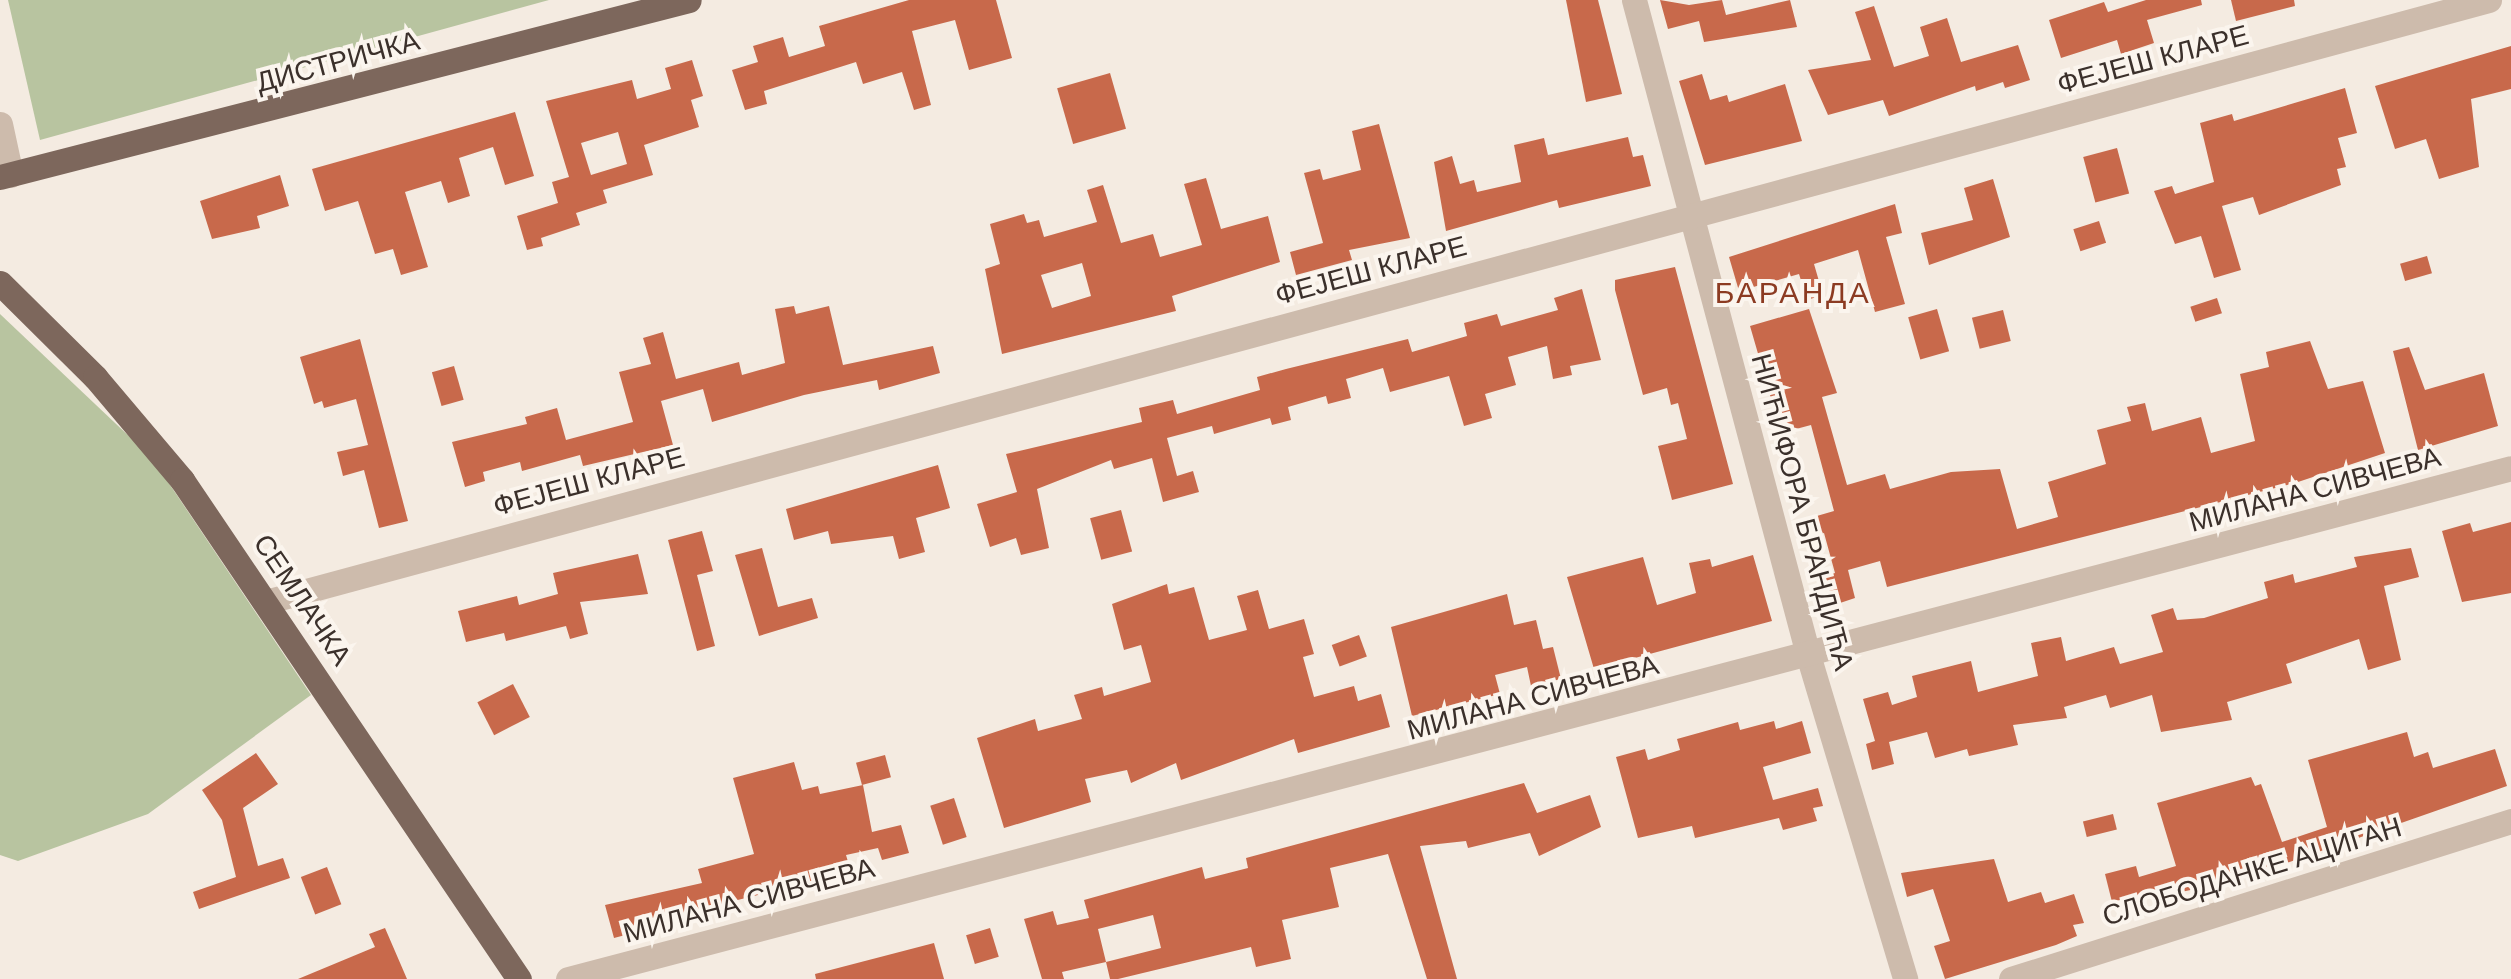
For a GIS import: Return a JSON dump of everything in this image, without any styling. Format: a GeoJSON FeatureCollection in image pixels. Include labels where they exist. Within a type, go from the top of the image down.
{"type":"FeatureCollection","features":[{"type":"Feature","properties":{"kind":"main road","name":"ДИСТРИЧКА"},"geometry":{"type":"LineString","coordinates":[[5,176],[689,0]]}},
{"type":"Feature","properties":{"kind":"main road","name":"СЕМЛАЧКА"},"geometry":{"type":"LineString","coordinates":[[0,282],[144,433],[269,602],[519,979]]}},
{"type":"Feature","properties":{"kind":"street","name":"НИЋИФОРА БРАНДИЋА"},"geometry":{"type":"LineString","coordinates":[[1634,0],[1809,658],[1905,979]]}},
{"type":"Feature","properties":{"kind":"street","name":"ФЕЈЕШ КЛАРЕ"},"geometry":{"type":"LineString","coordinates":[[269,602],[2489,0]]}},
{"type":"Feature","properties":{"kind":"street"},"geometry":{"type":"LineString","coordinates":[[0,124],[5,176]]}},
{"type":"Feature","properties":{"kind":"street","name":"МИЛАНА СИВЧЕВА"},"geometry":{"type":"LineString","coordinates":[[568,979],[1809,658],[2511,468]]}},
{"type":"Feature","properties":{"kind":"street","name":"СЛОБОДАНКЕ АЦИГАН"},"geometry":{"type":"LineString","coordinates":[[2011,979],[2511,821]]}},
{"type":"Feature","properties":{"kind":"green space"},"geometry":{"type":"Polygon","coordinates":[[[8,0],[549,0],[40,140],[8,0]]]}},
{"type":"Feature","properties":{"kind":"green space"},"geometry":{"type":"Polygon","coordinates":[[[0,314],[152,458],[311,695],[148,814],[18,861],[0,855],[0,314]]]}},
{"type":"Feature","properties":{"kind":"building"},"geometry":{"type":"Polygon","coordinates":[[[909,0],[996,0],[1012,58],[969,70],[955,20],[912,31],[931,105],[914,110],[902,72],[863,84],[856,62],[764,91],[767,104],[745,110],[732,70],[758,62],[753,46],[783,37],[789,57],[825,46],[819,26],[909,0]]]}},
{"type":"Feature","properties":{"kind":"building"},"geometry":{"type":"Polygon","coordinates":[[[1566,0],[1598,0],[1622,94],[1586,102],[1566,0]]]}},
{"type":"Feature","properties":{"kind":"building"},"geometry":{"type":"Polygon","coordinates":[[[1660,0],[1689,5],[1722,0],[1726,15],[1790,0],[1797,27],[1704,42],[1699,21],[1668,29],[1660,0]]]}},
{"type":"Feature","properties":{"kind":"building"},"geometry":{"type":"Polygon","coordinates":[[[2146,0],[2201,0],[2202,5],[2147,20],[2154,43],[2121,54],[2117,40],[2061,58],[2049,20],[2104,2],[2108,12],[2146,0]]]}},
{"type":"Feature","properties":{"kind":"building"},"geometry":{"type":"Polygon","coordinates":[[[2231,0],[2294,0],[2295,6],[2236,21],[2231,0]]]}},
{"type":"Feature","properties":{"kind":"building"},"geometry":{"type":"Polygon","coordinates":[[[1874,6],[1894,67],[1929,56],[1920,27],[1947,18],[1961,62],[2018,45],[2030,80],[2005,88],[2003,82],[1976,91],[1975,86],[1889,116],[1883,100],[1828,115],[1808,70],[1871,60],[1855,12],[1874,6]]]}},
{"type":"Feature","properties":{"kind":"building"},"geometry":{"type":"Polygon","coordinates":[[[2511,46],[2511,89],[2471,99],[2479,167],[2439,179],[2426,139],[2395,149],[2375,86],[2511,46]]]}},
{"type":"Feature","properties":{"kind":"building"},"geometry":{"type":"Polygon","coordinates":[[[692,60],[703,96],[691,100],[699,127],[644,145],[653,175],[603,190],[607,203],[576,213],[580,225],[541,238],[543,246],[527,250],[517,216],[558,203],[552,182],[569,177],[546,101],[632,80],[637,99],[671,89],[665,68],[692,60]],[[618,132],[581,143],[591,175],[627,164],[618,132]]]}},
{"type":"Feature","properties":{"kind":"building"},"geometry":{"type":"Polygon","coordinates":[[[1110,73],[1126,129],[1073,144],[1057,88],[1110,73]]]}},
{"type":"Feature","properties":{"kind":"building"},"geometry":{"type":"Polygon","coordinates":[[[1702,74],[1710,100],[1727,95],[1729,102],[1785,84],[1802,141],[1705,165],[1679,81],[1702,74]]]}},
{"type":"Feature","properties":{"kind":"building"},"geometry":{"type":"Polygon","coordinates":[[[2345,88],[2357,133],[2338,138],[2346,167],[2337,169],[2341,185],[2259,215],[2253,197],[2222,206],[2241,270],[2214,278],[2201,236],[2175,244],[2154,191],[2172,186],[2175,194],[2214,182],[2200,123],[2232,114],[2234,121],[2345,88]]]}},
{"type":"Feature","properties":{"kind":"building"},"geometry":{"type":"Polygon","coordinates":[[[515,112],[534,176],[505,185],[493,147],[459,158],[470,196],[448,203],[441,181],[405,192],[428,267],[401,275],[393,249],[375,254],[358,201],[325,211],[312,169],[515,112]]]}},
{"type":"Feature","properties":{"kind":"building"},"geometry":{"type":"Polygon","coordinates":[[[1379,124],[1410,238],[1349,250],[1352,260],[1296,275],[1290,252],[1323,243],[1304,173],[1320,169],[1323,180],[1361,170],[1352,131],[1379,124]]]}},
{"type":"Feature","properties":{"kind":"building"},"geometry":{"type":"Polygon","coordinates":[[[1628,137],[1633,157],[1643,155],[1651,186],[1559,208],[1557,200],[1446,231],[1434,162],[1452,156],[1460,184],[1474,180],[1477,192],[1521,182],[1514,145],[1544,138],[1548,155],[1628,137]]]}},
{"type":"Feature","properties":{"kind":"building"},"geometry":{"type":"Polygon","coordinates":[[[2117,148],[2129,193],[2095,202],[2083,157],[2117,148]]]}},
{"type":"Feature","properties":{"kind":"building"},"geometry":{"type":"Polygon","coordinates":[[[280,175],[289,206],[257,216],[260,228],[212,239],[200,201],[280,175]]]}},
{"type":"Feature","properties":{"kind":"building"},"geometry":{"type":"Polygon","coordinates":[[[1206,178],[1221,229],[1268,216],[1280,262],[1172,296],[1176,311],[1002,354],[985,269],[1000,264],[990,224],[1024,214],[1027,223],[1039,220],[1044,237],[1097,222],[1087,190],[1103,185],[1121,243],[1153,234],[1160,257],[1202,245],[1184,184],[1206,178]],[[1082,263],[1041,275],[1052,308],[1091,296],[1082,263]]]}},
{"type":"Feature","properties":{"kind":"building"},"geometry":{"type":"Polygon","coordinates":[[[1993,179],[2010,237],[1929,265],[1921,233],[1973,220],[1964,188],[1993,179]]]}},
{"type":"Feature","properties":{"kind":"building"},"geometry":{"type":"Polygon","coordinates":[[[1895,204],[1902,233],[1886,237],[1905,304],[1875,312],[1858,250],[1814,264],[1823,295],[1807,300],[1799,274],[1739,291],[1729,257],[1895,204]]]}},
{"type":"Feature","properties":{"kind":"building"},"geometry":{"type":"Polygon","coordinates":[[[2099,221],[2106,243],[2080,251],[2073,229],[2099,221]]]}},
{"type":"Feature","properties":{"kind":"building"},"geometry":{"type":"Polygon","coordinates":[[[2427,256],[2432,273],[2405,281],[2400,264],[2427,256]]]}},
{"type":"Feature","properties":{"kind":"building"},"geometry":{"type":"Polygon","coordinates":[[[1675,267],[1733,484],[1672,500],[1658,446],[1687,439],[1678,403],[1671,405],[1667,388],[1643,395],[1615,280],[1675,267]]]}},
{"type":"Feature","properties":{"kind":"building"},"geometry":{"type":"Polygon","coordinates":[[[1582,289],[1601,360],[1570,366],[1572,375],[1553,379],[1547,346],[1508,357],[1516,385],[1485,394],[1492,418],[1464,426],[1449,376],[1390,392],[1383,368],[1346,379],[1351,398],[1328,404],[1326,396],[1288,407],[1291,420],[1272,425],[1270,418],[1214,434],[1212,426],[1167,438],[1177,476],[1193,471],[1199,492],[1163,502],[1152,458],[1114,469],[1111,460],[1037,489],[1049,548],[1021,555],[1016,538],[990,547],[977,504],[1017,492],[1006,454],[1142,422],[1139,408],[1173,400],[1177,414],[1260,390],[1257,377],[1286,369],[1408,339],[1412,352],[1467,336],[1464,323],[1497,314],[1501,326],[1558,310],[1554,298],[1582,289]]]}},
{"type":"Feature","properties":{"kind":"building"},"geometry":{"type":"Polygon","coordinates":[[[2217,298],[2222,313],[2195,322],[2190,307],[2217,298]]]}},
{"type":"Feature","properties":{"kind":"building"},"geometry":{"type":"Polygon","coordinates":[[[794,306],[796,314],[829,306],[843,365],[933,346],[940,373],[879,390],[877,380],[804,395],[712,422],[703,389],[661,401],[673,445],[583,466],[580,455],[522,471],[520,462],[483,472],[485,481],[465,487],[452,442],[527,424],[525,417],[557,408],[566,440],[633,422],[619,372],[651,364],[643,338],[663,332],[676,379],[739,362],[742,375],[785,363],[775,309],[794,306]]]}},
{"type":"Feature","properties":{"kind":"building"},"geometry":{"type":"Polygon","coordinates":[[[1809,309],[1837,393],[1822,397],[1847,485],[1885,474],[1890,489],[1951,472],[2000,469],[2017,529],[2058,517],[2048,482],[2106,464],[2097,430],[2131,421],[2127,407],[2145,403],[2152,431],[2201,417],[2211,453],[2255,441],[2240,374],[2269,367],[2266,352],[2310,341],[2328,389],[2363,381],[2385,453],[2295,483],[1887,587],[1880,561],[1848,570],[1855,598],[1828,607],[1818,578],[1835,573],[1824,533],[1808,537],[1803,520],[1834,511],[1811,425],[1781,433],[1750,326],[1809,309]]]}},
{"type":"Feature","properties":{"kind":"building"},"geometry":{"type":"Polygon","coordinates":[[[1937,309],[1949,351],[1920,360],[1908,317],[1937,309]]]}},
{"type":"Feature","properties":{"kind":"building"},"geometry":{"type":"Polygon","coordinates":[[[2003,310],[2011,341],[1980,349],[1972,318],[2003,310]]]}},
{"type":"Feature","properties":{"kind":"building"},"geometry":{"type":"Polygon","coordinates":[[[360,339],[408,521],[379,528],[364,470],[343,476],[337,452],[368,445],[356,399],[324,408],[322,401],[314,404],[300,357],[360,339]]]}},
{"type":"Feature","properties":{"kind":"building"},"geometry":{"type":"Polygon","coordinates":[[[2409,347],[2425,390],[2484,373],[2498,426],[2418,450],[2393,351],[2409,347]]]}},
{"type":"Feature","properties":{"kind":"building"},"geometry":{"type":"Polygon","coordinates":[[[454,366],[464,400],[442,406],[432,372],[454,366]]]}},
{"type":"Feature","properties":{"kind":"building"},"geometry":{"type":"Polygon","coordinates":[[[938,465],[950,508],[916,518],[925,552],[899,559],[893,536],[831,544],[828,531],[794,540],[786,509],[938,465]]]}},
{"type":"Feature","properties":{"kind":"building"},"geometry":{"type":"Polygon","coordinates":[[[1121,510],[1132,552],[1101,560],[1090,518],[1121,510]]]}},
{"type":"Feature","properties":{"kind":"building"},"geometry":{"type":"Polygon","coordinates":[[[2511,522],[2511,593],[2462,602],[2442,531],[2470,523],[2473,532],[2511,522]]]}},
{"type":"Feature","properties":{"kind":"building"},"geometry":{"type":"Polygon","coordinates":[[[702,531],[713,571],[697,575],[715,646],[697,651],[668,540],[702,531]]]}},
{"type":"Feature","properties":{"kind":"building"},"geometry":{"type":"Polygon","coordinates":[[[762,548],[778,607],[812,598],[818,618],[759,636],[735,555],[762,548]]]}},
{"type":"Feature","properties":{"kind":"building"},"geometry":{"type":"Polygon","coordinates":[[[2411,548],[2419,577],[2384,586],[2401,660],[2368,670],[2359,639],[2286,664],[2292,683],[2227,702],[2232,720],[2161,732],[2152,695],[2110,708],[2106,695],[2064,707],[2067,718],[2013,725],[2018,745],[1969,756],[1967,749],[1935,758],[1927,732],[1889,742],[1894,764],[1872,770],[1866,744],[1875,741],[1863,699],[1888,692],[1892,705],[1917,697],[1912,676],[1971,661],[1978,692],[2038,676],[2031,643],[2061,637],[2066,661],[2114,647],[2120,664],[2163,652],[2151,615],[2173,608],[2177,620],[2204,618],[2268,598],[2264,582],[2293,574],[2295,583],[2357,567],[2354,557],[2411,548]]]}},
{"type":"Feature","properties":{"kind":"building"},"geometry":{"type":"Polygon","coordinates":[[[638,554],[648,594],[580,602],[588,634],[570,639],[566,626],[506,641],[504,633],[466,642],[458,611],[517,596],[519,605],[558,594],[553,573],[638,554]]]}},
{"type":"Feature","properties":{"kind":"building"},"geometry":{"type":"Polygon","coordinates":[[[1753,555],[1772,621],[1594,669],[1567,577],[1643,557],[1657,605],[1696,593],[1689,563],[1710,559],[1712,567],[1753,555]]]}},
{"type":"Feature","properties":{"kind":"building"},"geometry":{"type":"Polygon","coordinates":[[[1167,584],[1169,594],[1194,587],[1209,640],[1247,630],[1237,596],[1258,590],[1269,629],[1304,619],[1314,654],[1303,657],[1314,697],[1354,686],[1358,701],[1381,694],[1390,727],[1298,753],[1294,739],[1181,780],[1176,763],[1131,783],[1127,770],[1085,779],[1091,802],[1004,828],[977,738],[1035,719],[1038,731],[1082,719],[1074,695],[1102,687],[1104,696],[1151,682],[1141,645],[1124,650],[1112,604],[1167,584]]]}},
{"type":"Feature","properties":{"kind":"building"},"geometry":{"type":"Polygon","coordinates":[[[1507,594],[1514,625],[1536,620],[1543,649],[1553,647],[1561,679],[1531,686],[1527,667],[1495,675],[1500,694],[1412,716],[1391,627],[1507,594]]]}},
{"type":"Feature","properties":{"kind":"building"},"geometry":{"type":"Polygon","coordinates":[[[1359,635],[1367,657],[1340,667],[1332,645],[1359,635]]]}},
{"type":"Feature","properties":{"kind":"building"},"geometry":{"type":"Polygon","coordinates":[[[513,684],[530,717],[494,735],[477,702],[513,684]]]}},
{"type":"Feature","properties":{"kind":"building"},"geometry":{"type":"Polygon","coordinates":[[[1774,721],[1776,729],[1802,721],[1811,753],[1763,767],[1773,800],[1818,788],[1823,806],[1813,808],[1817,821],[1783,830],[1779,818],[1695,838],[1692,826],[1638,838],[1616,757],[1645,749],[1648,760],[1680,750],[1677,739],[1738,722],[1740,730],[1774,721]]]}},
{"type":"Feature","properties":{"kind":"building"},"geometry":{"type":"Polygon","coordinates":[[[2407,732],[2414,757],[2428,752],[2433,768],[2495,749],[2507,786],[2238,880],[2181,892],[2183,900],[2156,908],[2151,892],[2112,902],[2105,874],[2136,866],[2139,877],[2176,866],[2157,803],[2251,777],[2255,786],[2261,784],[2282,842],[2327,827],[2308,760],[2407,732]]]}},
{"type":"Feature","properties":{"kind":"building"},"geometry":{"type":"Polygon","coordinates":[[[256,753],[278,784],[243,808],[258,866],[283,858],[290,878],[199,909],[193,892],[236,877],[222,820],[202,790],[256,753]]]}},
{"type":"Feature","properties":{"kind":"building"},"geometry":{"type":"Polygon","coordinates":[[[885,755],[891,777],[862,785],[856,763],[885,755]]]}},
{"type":"Feature","properties":{"kind":"building"},"geometry":{"type":"Polygon","coordinates":[[[794,762],[802,790],[818,786],[820,794],[863,785],[872,832],[901,825],[909,853],[882,860],[878,848],[846,855],[851,872],[685,913],[686,919],[614,938],[605,905],[702,883],[698,869],[754,854],[733,778],[794,762]]]}},
{"type":"Feature","properties":{"kind":"building"},"geometry":{"type":"Polygon","coordinates":[[[1524,783],[1537,813],[1590,795],[1601,827],[1539,856],[1530,833],[1468,848],[1466,841],[1420,846],[1457,979],[1427,979],[1388,854],[1330,868],[1339,907],[1282,920],[1291,959],[1256,967],[1251,947],[1118,979],[1110,979],[1106,962],[1062,972],[1064,979],[1042,979],[1024,919],[1053,911],[1057,925],[1089,918],[1084,900],[1202,867],[1205,879],[1248,868],[1246,858],[1524,783]],[[1153,915],[1098,929],[1106,962],[1161,948],[1153,915]]]}},
{"type":"Feature","properties":{"kind":"building"},"geometry":{"type":"Polygon","coordinates":[[[954,798],[967,837],[943,845],[930,806],[954,798]]]}},
{"type":"Feature","properties":{"kind":"building"},"geometry":{"type":"Polygon","coordinates":[[[2113,814],[2117,830],[2087,837],[2083,821],[2113,814]]]}},
{"type":"Feature","properties":{"kind":"building"},"geometry":{"type":"Polygon","coordinates":[[[1994,859],[2008,902],[2041,892],[2045,903],[2074,894],[2084,923],[2073,925],[2077,936],[2056,945],[1945,979],[1934,946],[1950,941],[1933,889],[1907,897],[1901,873],[1994,859]]]}},
{"type":"Feature","properties":{"kind":"building"},"geometry":{"type":"Polygon","coordinates":[[[327,867],[341,904],[315,914],[301,877],[327,867]]]}},
{"type":"Feature","properties":{"kind":"building"},"geometry":{"type":"Polygon","coordinates":[[[385,928],[407,979],[298,979],[375,947],[369,934],[385,928]]]}},
{"type":"Feature","properties":{"kind":"building"},"geometry":{"type":"Polygon","coordinates":[[[990,928],[999,957],[975,964],[966,935],[990,928]]]}},
{"type":"Feature","properties":{"kind":"building"},"geometry":{"type":"Polygon","coordinates":[[[934,943],[944,979],[816,979],[815,974],[934,943]]]}},
{"type":"Feature","properties":{"kind":"district","name":"БАРАНДА"},"geometry":{"type":"Point","coordinates":[1793,293]}}]}
